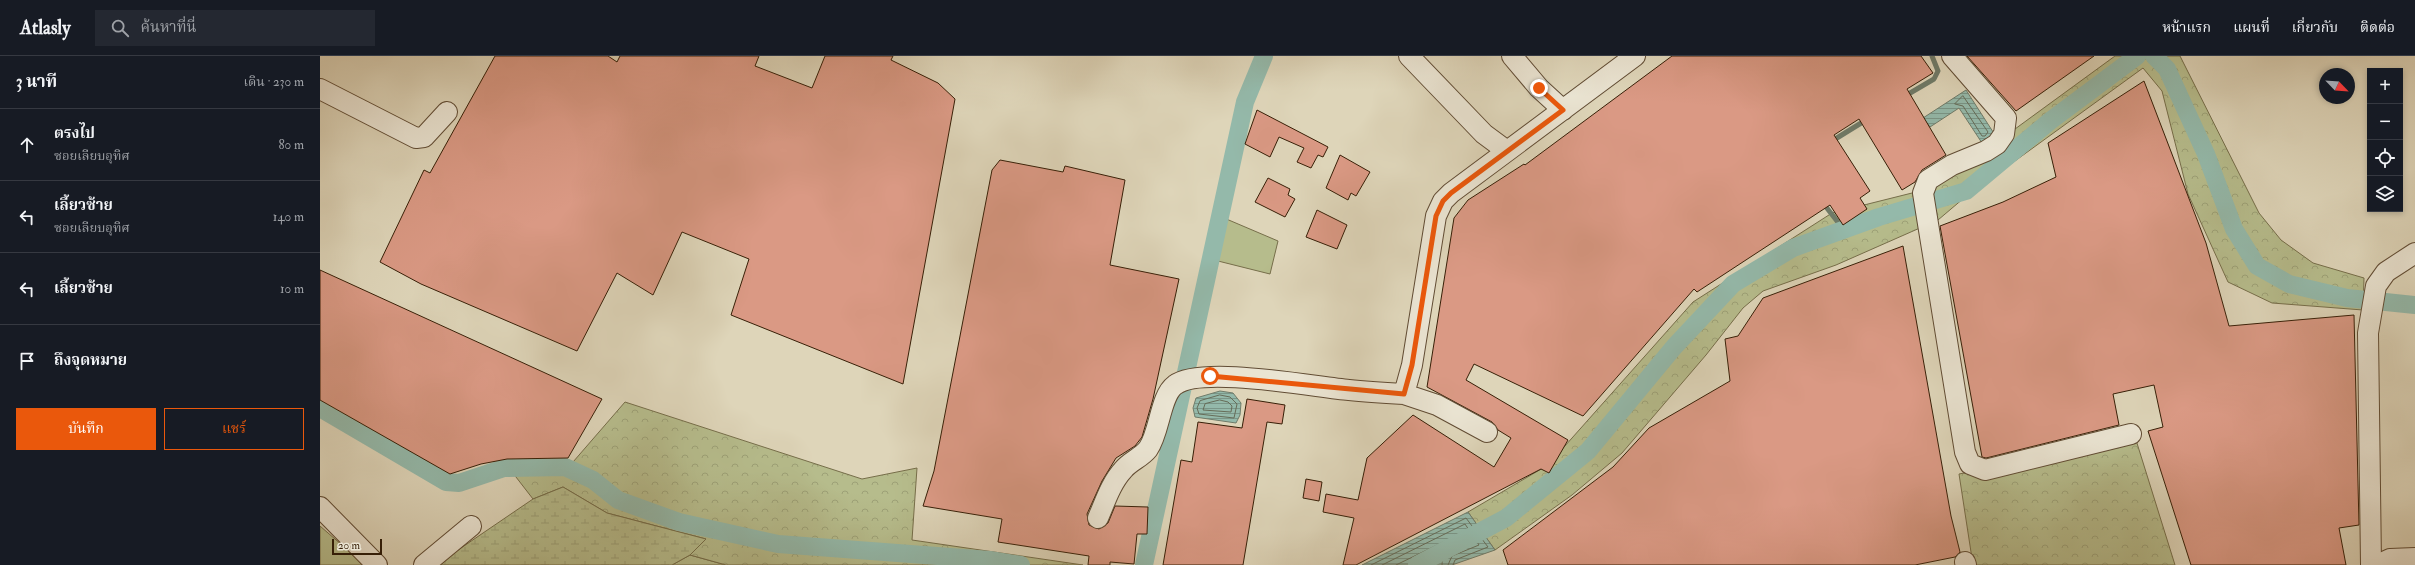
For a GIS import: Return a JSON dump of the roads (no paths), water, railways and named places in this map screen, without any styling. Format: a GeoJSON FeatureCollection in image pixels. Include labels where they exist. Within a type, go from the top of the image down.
{"type":"FeatureCollection","features":[{"type":"Feature","properties":{"kind":"street"},"geometry":{"type":"LineString","coordinates":[[1410,56],[1484,134],[1507,151]]}},
{"type":"Feature","properties":{"kind":"street"},"geometry":{"type":"LineString","coordinates":[[1512,56],[1539,88],[1563,110]]}},
{"type":"Feature","properties":{"kind":"street"},"geometry":{"type":"LineString","coordinates":[[1404,394],[1415,351],[1436,216],[1443,201],[1451,193],[1634,56]]}},
{"type":"Feature","properties":{"kind":"street"},"geometry":{"type":"LineString","coordinates":[[1952,56],[2006,118],[2004,134],[1997,144],[1986,151],[1952,165],[1928,180],[1923,193],[1965,452],[1970,464],[1985,470],[2131,434]]}},
{"type":"Feature","properties":{"kind":"street"},"geometry":{"type":"LineString","coordinates":[[320,89],[416,138],[424,137],[447,112]]}},
{"type":"Feature","properties":{"kind":"street"},"geometry":{"type":"LineString","coordinates":[[2371,565],[2368,333],[2376,286],[2381,278],[2415,253]]}},
{"type":"Feature","properties":{"kind":"street"},"geometry":{"type":"LineString","coordinates":[[1098,518],[1114,482],[1131,462],[1140,458],[1149,448],[1156,435],[1167,395],[1183,381],[1210,376],[1404,394],[1438,405],[1487,432]]}},
{"type":"Feature","properties":{"kind":"street"},"geometry":{"type":"LineString","coordinates":[[320,507],[377,565]]}},
{"type":"Feature","properties":{"kind":"street"},"geometry":{"type":"LineString","coordinates":[[424,565],[471,526]]}},
{"type":"Feature","properties":{"kind":"street"},"geometry":{"type":"LineString","coordinates":[[2377,565],[2390,559],[2415,558]]}},
{"type":"Feature","properties":{"kind":"water"},"geometry":{"type":"Polygon","coordinates":[[[1966,90],[1995,135],[1982,143],[1959,108],[1930,127],[1923,118],[1966,90]]]}},
{"type":"Feature","properties":{"kind":"water"},"geometry":{"type":"Polygon","coordinates":[[[1220,391],[1233,393],[1241,403],[1240,415],[1236,423],[1195,417],[1193,408],[1196,398],[1220,391]]]}},
{"type":"Feature","properties":{"kind":"water"},"geometry":{"type":"Polygon","coordinates":[[[1468,512],[1495,550],[1452,565],[1362,565],[1468,512]]]}},
{"type":"Feature","properties":{"kind":"waterway"},"geometry":{"type":"LineString","coordinates":[[1144,565],[1245,102],[1264,56]]}},
{"type":"Feature","properties":{"kind":"waterway"},"geometry":{"type":"LineString","coordinates":[[1905,96],[1934,79],[1938,71],[1932,56]]}},
{"type":"Feature","properties":{"kind":"waterway"},"geometry":{"type":"LineString","coordinates":[[1417,565],[1506,518],[1588,451],[1674,347],[1733,284],[1793,248],[1879,217],[1966,191],[2050,121],[2137,56]]}},
{"type":"Feature","properties":{"kind":"waterway"},"geometry":{"type":"LineString","coordinates":[[2154,56],[2167,69],[2206,154],[2234,229],[2257,266],[2289,284],[2347,298],[2415,305]]}},
{"type":"Feature","properties":{"kind":"waterway"},"geometry":{"type":"LineString","coordinates":[[1832,141],[1866,120]]}},
{"type":"Feature","properties":{"kind":"waterway"},"geometry":{"type":"LineString","coordinates":[[1823,203],[1844,230]]}},
{"type":"Feature","properties":{"kind":"waterway"},"geometry":{"type":"LineString","coordinates":[[320,408],[446,482],[459,483],[504,468],[565,467],[593,480],[618,500],[679,522],[778,544],[990,560],[1021,565]]}}]}
